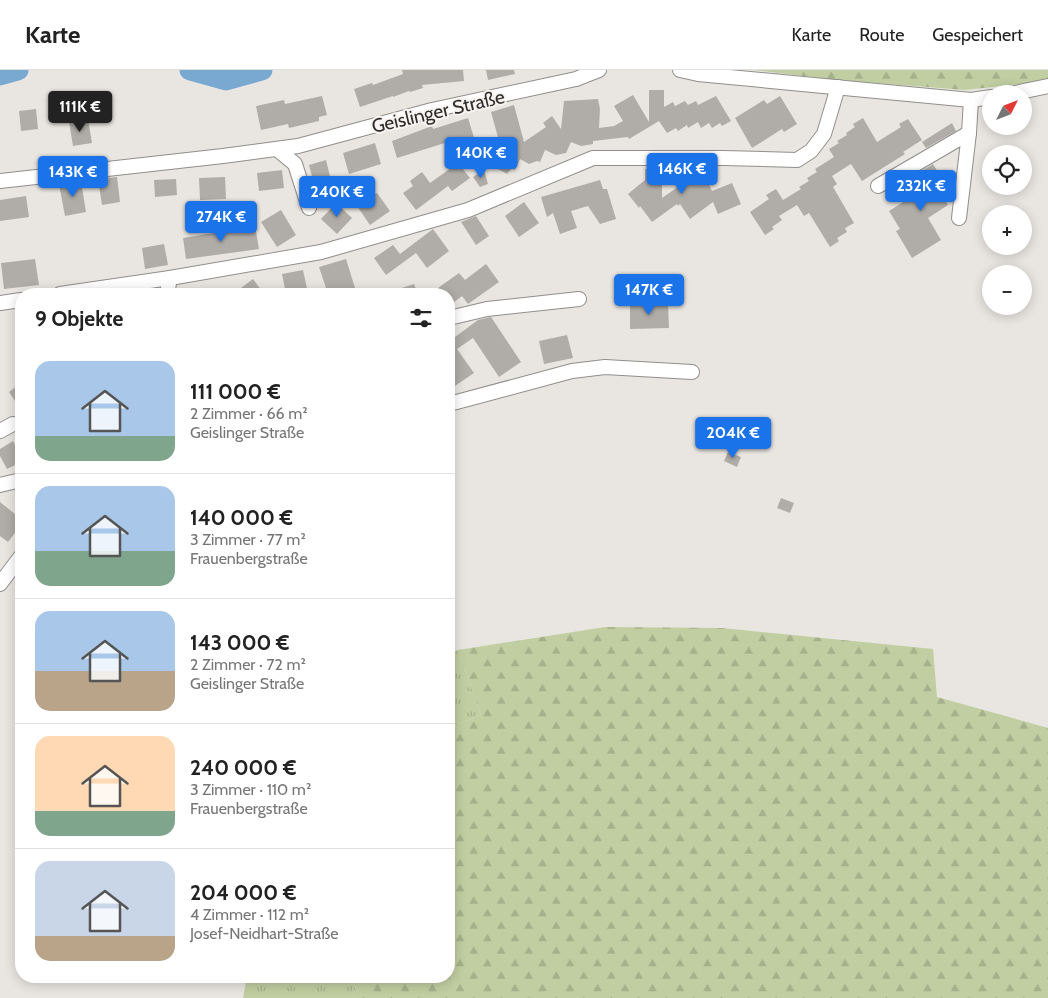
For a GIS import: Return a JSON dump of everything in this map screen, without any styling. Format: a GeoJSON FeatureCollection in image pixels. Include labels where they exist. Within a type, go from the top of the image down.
{"type":"FeatureCollection","features":[{"type":"Feature","properties":{"kind":"street","name":"Geislinger Straße"},"geometry":{"type":"LineString","coordinates":[[0,182],[298,146],[432,110],[576,79],[599,70]]}},
{"type":"Feature","properties":{"kind":"street"},"geometry":{"type":"LineString","coordinates":[[680,70],[698,74],[971,100],[982,98]]}},
{"type":"Feature","properties":{"kind":"street"},"geometry":{"type":"LineString","coordinates":[[1032,89],[1048,86]]}},
{"type":"Feature","properties":{"kind":"street"},"geometry":{"type":"LineString","coordinates":[[101,288],[321,252],[459,213],[593,158],[797,160],[810,151],[824,134],[838,87]]}},
{"type":"Feature","properties":{"kind":"street"},"geometry":{"type":"LineString","coordinates":[[959,218],[971,100]]}},
{"type":"Feature","properties":{"kind":"street"},"geometry":{"type":"LineString","coordinates":[[878,186],[969,133]]}},
{"type":"Feature","properties":{"kind":"street"},"geometry":{"type":"LineString","coordinates":[[277,149],[294,164],[309,208]]}},
{"type":"Feature","properties":{"kind":"street"},"geometry":{"type":"LineString","coordinates":[[168,288],[170,278]]}},
{"type":"Feature","properties":{"kind":"street"},"geometry":{"type":"LineString","coordinates":[[455,317],[486,309],[579,299]]}},
{"type":"Feature","properties":{"kind":"street"},"geometry":{"type":"LineString","coordinates":[[0,303],[15,301]]}},
{"type":"Feature","properties":{"kind":"street"},"geometry":{"type":"LineString","coordinates":[[455,402],[572,371],[605,367],[692,372]]}},
{"type":"Feature","properties":{"kind":"street"},"geometry":{"type":"LineString","coordinates":[[0,431],[13,424]]}},
{"type":"Feature","properties":{"kind":"street"},"geometry":{"type":"LineString","coordinates":[[0,485],[15,481]]}},
{"type":"Feature","properties":{"kind":"street"},"geometry":{"type":"LineString","coordinates":[[0,584],[15,564]]}},
{"type":"Feature","properties":{"kind":"green space"},"geometry":{"type":"Polygon","coordinates":[[[753,70],[1048,70],[1048,80],[1011,85],[982,85],[982,88],[965,90],[838,80],[753,70]]]}},
{"type":"Feature","properties":{"kind":"green space"},"geometry":{"type":"Polygon","coordinates":[[[605,627],[722,628],[933,649],[937,697],[1048,728],[1048,998],[353,998],[356,983],[455,983],[455,726],[481,715],[458,650],[605,627]]]}},
{"type":"Feature","properties":{"kind":"green space"},"geometry":{"type":"Polygon","coordinates":[[[458,650],[481,715],[455,726],[455,651],[458,650]]]}},
{"type":"Feature","properties":{"kind":"green space"},"geometry":{"type":"Polygon","coordinates":[[[246,983],[356,983],[353,998],[243,998],[246,983]]]}},
{"type":"Feature","properties":{"kind":"building"},"geometry":{"type":"Polygon","coordinates":[[[402,70],[463,70],[464,81],[422,85],[423,88],[360,107],[354,89],[372,83],[373,85],[403,74],[402,70]]]}},
{"type":"Feature","properties":{"kind":"building"},"geometry":{"type":"Polygon","coordinates":[[[486,70],[514,70],[515,74],[488,80],[486,70]]]}},
{"type":"Feature","properties":{"kind":"building"},"geometry":{"type":"Polygon","coordinates":[[[649,90],[664,90],[664,107],[673,102],[675,106],[685,101],[688,105],[696,101],[698,105],[716,96],[731,121],[722,126],[720,123],[712,128],[709,123],[701,128],[698,122],[688,128],[687,125],[678,131],[676,128],[667,133],[659,121],[629,139],[628,137],[593,141],[593,144],[581,146],[571,142],[566,153],[556,155],[545,150],[540,162],[537,161],[529,164],[520,159],[515,170],[512,168],[507,174],[491,165],[499,159],[495,155],[501,148],[491,112],[514,105],[524,142],[546,127],[543,123],[552,116],[561,129],[564,101],[598,99],[600,109],[599,128],[614,126],[623,121],[614,106],[633,95],[649,122],[649,90]]]}},
{"type":"Feature","properties":{"kind":"building"},"geometry":{"type":"Polygon","coordinates":[[[322,96],[327,115],[319,117],[319,121],[289,128],[288,124],[261,130],[256,106],[284,100],[285,104],[322,96]]]}},
{"type":"Feature","properties":{"kind":"building"},"geometry":{"type":"Polygon","coordinates":[[[780,96],[797,124],[784,132],[782,129],[752,148],[735,118],[764,100],[767,104],[780,96]]]}},
{"type":"Feature","properties":{"kind":"building"},"geometry":{"type":"Polygon","coordinates":[[[36,109],[38,129],[21,131],[19,111],[36,109]]]}},
{"type":"Feature","properties":{"kind":"building"},"geometry":{"type":"Polygon","coordinates":[[[468,118],[475,141],[453,148],[451,141],[397,158],[392,141],[432,126],[433,129],[468,118]]]}},
{"type":"Feature","properties":{"kind":"building"},"geometry":{"type":"Polygon","coordinates":[[[863,118],[877,142],[901,127],[899,124],[908,119],[922,140],[903,152],[905,154],[862,181],[851,164],[832,176],[837,184],[833,187],[854,223],[845,228],[847,232],[837,238],[839,241],[830,247],[809,213],[804,216],[797,205],[779,216],[782,220],[765,235],[750,212],[769,199],[766,195],[776,189],[783,200],[801,189],[799,187],[809,181],[807,178],[817,172],[815,169],[834,157],[829,149],[839,143],[837,141],[855,127],[853,124],[863,118]]]}},
{"type":"Feature","properties":{"kind":"building"},"geometry":{"type":"Polygon","coordinates":[[[88,119],[92,143],[73,146],[69,122],[88,119]]]}},
{"type":"Feature","properties":{"kind":"building"},"geometry":{"type":"Polygon","coordinates":[[[952,123],[956,131],[926,148],[922,142],[952,123]]]}},
{"type":"Feature","properties":{"kind":"building"},"geometry":{"type":"Polygon","coordinates":[[[375,143],[381,164],[349,174],[343,153],[375,143]]]}},
{"type":"Feature","properties":{"kind":"building"},"geometry":{"type":"Polygon","coordinates":[[[326,160],[332,184],[315,188],[309,165],[326,160]]]}},
{"type":"Feature","properties":{"kind":"building"},"geometry":{"type":"Polygon","coordinates":[[[458,163],[470,178],[452,191],[448,186],[416,210],[403,193],[413,186],[410,181],[422,172],[430,183],[458,163]]]}},
{"type":"Feature","properties":{"kind":"building"},"geometry":{"type":"Polygon","coordinates":[[[933,164],[946,185],[939,190],[948,205],[928,218],[941,240],[912,258],[896,231],[900,229],[889,211],[919,192],[910,178],[933,164]]]}},
{"type":"Feature","properties":{"kind":"building"},"geometry":{"type":"Polygon","coordinates":[[[701,167],[712,191],[732,183],[741,204],[718,214],[713,202],[690,219],[680,204],[678,206],[677,204],[652,222],[628,194],[645,180],[645,169],[662,169],[662,198],[695,175],[693,170],[701,167]]]}},
{"type":"Feature","properties":{"kind":"building"},"geometry":{"type":"Polygon","coordinates":[[[282,170],[284,188],[259,191],[257,173],[282,170]]]}},
{"type":"Feature","properties":{"kind":"building"},"geometry":{"type":"Polygon","coordinates":[[[484,170],[488,184],[480,187],[473,177],[484,170]]]}},
{"type":"Feature","properties":{"kind":"building"},"geometry":{"type":"Polygon","coordinates":[[[117,177],[120,202],[102,205],[98,179],[117,177]]]}},
{"type":"Feature","properties":{"kind":"building"},"geometry":{"type":"Polygon","coordinates":[[[225,177],[226,199],[200,200],[199,178],[225,177]]]}},
{"type":"Feature","properties":{"kind":"building"},"geometry":{"type":"Polygon","coordinates":[[[176,179],[177,195],[155,197],[154,180],[176,179]]]}},
{"type":"Feature","properties":{"kind":"building"},"geometry":{"type":"Polygon","coordinates":[[[600,180],[603,189],[607,189],[616,219],[600,224],[588,206],[571,211],[577,228],[560,234],[553,213],[547,217],[541,197],[600,180]]]}},
{"type":"Feature","properties":{"kind":"building"},"geometry":{"type":"Polygon","coordinates":[[[81,181],[86,212],[65,216],[59,184],[81,181]]]}},
{"type":"Feature","properties":{"kind":"building"},"geometry":{"type":"Polygon","coordinates":[[[377,193],[390,211],[370,225],[357,206],[377,193]]]}},
{"type":"Feature","properties":{"kind":"building"},"geometry":{"type":"Polygon","coordinates":[[[26,196],[29,217],[0,221],[0,200],[26,196]]]}},
{"type":"Feature","properties":{"kind":"building"},"geometry":{"type":"Polygon","coordinates":[[[524,202],[539,223],[519,237],[505,216],[524,202]]]}},
{"type":"Feature","properties":{"kind":"building"},"geometry":{"type":"Polygon","coordinates":[[[336,203],[352,218],[337,234],[321,219],[336,203]]]}},
{"type":"Feature","properties":{"kind":"building"},"geometry":{"type":"Polygon","coordinates":[[[281,210],[296,235],[277,247],[261,222],[281,210]]]}},
{"type":"Feature","properties":{"kind":"building"},"geometry":{"type":"Polygon","coordinates":[[[476,216],[489,236],[476,245],[461,222],[476,216]]]}},
{"type":"Feature","properties":{"kind":"building"},"geometry":{"type":"Polygon","coordinates":[[[255,226],[259,249],[186,259],[183,238],[255,226]]]}},
{"type":"Feature","properties":{"kind":"building"},"geometry":{"type":"Polygon","coordinates":[[[433,229],[449,251],[427,268],[416,253],[386,275],[374,258],[393,245],[400,254],[433,229]]]}},
{"type":"Feature","properties":{"kind":"building"},"geometry":{"type":"Polygon","coordinates":[[[164,244],[168,265],[145,269],[142,248],[164,244]]]}},
{"type":"Feature","properties":{"kind":"building"},"geometry":{"type":"Polygon","coordinates":[[[35,259],[39,285],[4,289],[1,263],[35,259]]]}},
{"type":"Feature","properties":{"kind":"building"},"geometry":{"type":"Polygon","coordinates":[[[346,259],[355,288],[326,288],[319,267],[346,259]]]}},
{"type":"Feature","properties":{"kind":"building"},"geometry":{"type":"Polygon","coordinates":[[[486,264],[499,282],[468,304],[462,296],[455,301],[455,288],[438,288],[459,273],[465,280],[486,264]]]}},
{"type":"Feature","properties":{"kind":"building"},"geometry":{"type":"Polygon","coordinates":[[[303,270],[307,288],[285,288],[282,274],[303,270]]]}},
{"type":"Feature","properties":{"kind":"building"},"geometry":{"type":"Polygon","coordinates":[[[253,279],[260,288],[241,288],[253,279]]]}},
{"type":"Feature","properties":{"kind":"building"},"geometry":{"type":"Polygon","coordinates":[[[414,284],[416,288],[402,288],[414,284]]]}},
{"type":"Feature","properties":{"kind":"building"},"geometry":{"type":"Polygon","coordinates":[[[668,302],[669,328],[630,329],[630,303],[668,302]]]}},
{"type":"Feature","properties":{"kind":"building"},"geometry":{"type":"Polygon","coordinates":[[[491,317],[521,362],[499,377],[473,338],[457,349],[474,373],[455,386],[455,337],[478,320],[491,317]]]}},
{"type":"Feature","properties":{"kind":"building"},"geometry":{"type":"Polygon","coordinates":[[[567,335],[573,358],[544,364],[539,341],[567,335]]]}},
{"type":"Feature","properties":{"kind":"building"},"geometry":{"type":"Polygon","coordinates":[[[15,388],[15,401],[9,392],[15,388]]]}},
{"type":"Feature","properties":{"kind":"building"},"geometry":{"type":"Polygon","coordinates":[[[13,441],[15,445],[15,465],[7,469],[0,456],[0,449],[13,441]]]}},
{"type":"Feature","properties":{"kind":"building"},"geometry":{"type":"Polygon","coordinates":[[[728,452],[741,457],[737,467],[724,461],[728,452]]]}},
{"type":"Feature","properties":{"kind":"building"},"geometry":{"type":"Polygon","coordinates":[[[781,498],[794,503],[790,513],[777,508],[781,498]]]}},
{"type":"Feature","properties":{"kind":"building"},"geometry":{"type":"Polygon","coordinates":[[[0,502],[15,514],[15,533],[8,542],[0,536],[0,502]]]}},
{"type":"Feature","properties":{"kind":"waterway"},"geometry":{"type":"LineString","coordinates":[[0,75],[18,70]]}},
{"type":"Feature","properties":{"kind":"waterway"},"geometry":{"type":"LineString","coordinates":[[190,70],[226,80],[262,70]]}}]}
